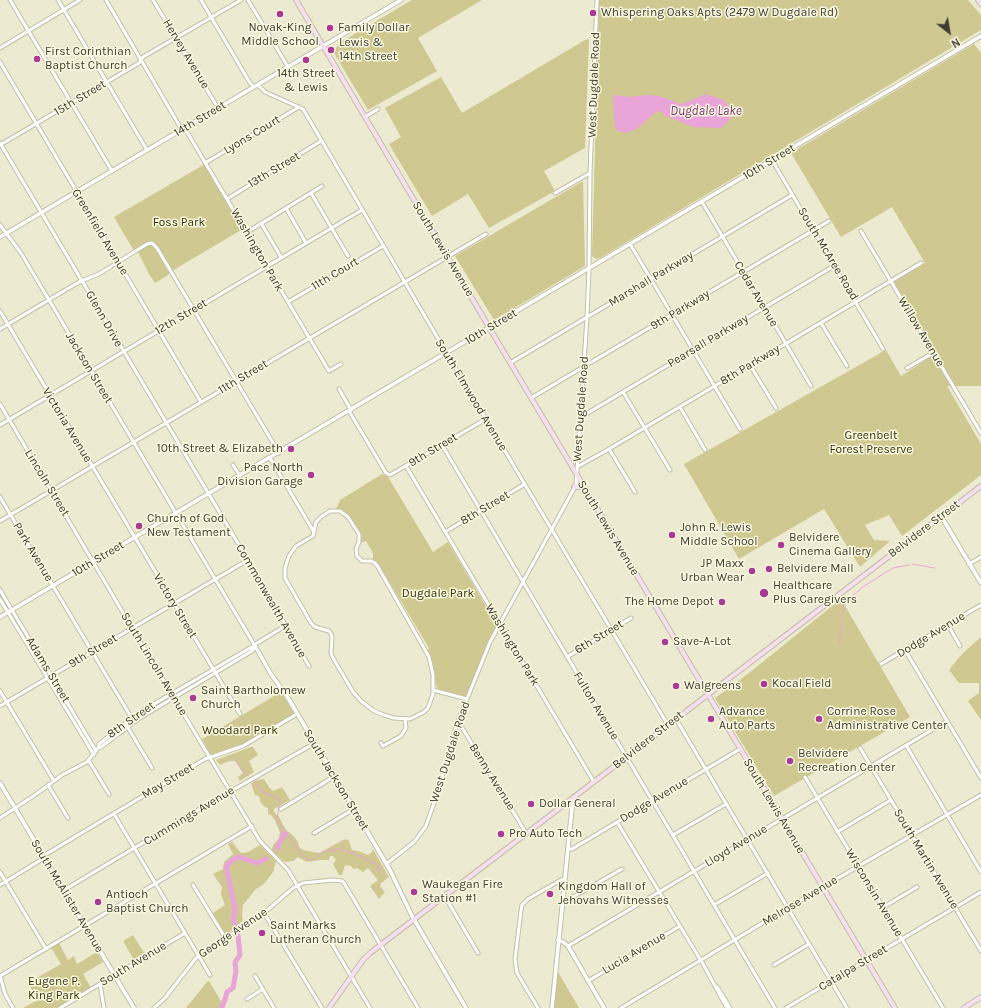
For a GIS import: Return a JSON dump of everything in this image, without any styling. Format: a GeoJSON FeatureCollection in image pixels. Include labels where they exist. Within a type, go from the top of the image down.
{"type":"FeatureCollection","features":[{"type":"Feature","properties":{"kind":"main road","name":"South Lewis Avenue"},"geometry":{"type":"LineString","coordinates":[[296,0],[489,328],[895,1008]]}},
{"type":"Feature","properties":{"kind":"main road"},"geometry":{"type":"LineString","coordinates":[[978,0],[981,4]]}},
{"type":"Feature","properties":{"kind":"main road","name":"Belvidere Street"},"geometry":{"type":"LineString","coordinates":[[328,1008],[362,960],[707,694],[981,486]]}},
{"type":"Feature","properties":{"kind":"main road"},"geometry":{"type":"LineString","coordinates":[[574,487],[584,487]]}},
{"type":"Feature","properties":{"kind":"main road"},"geometry":{"type":"LineString","coordinates":[[964,1008],[981,997]]}},
{"type":"Feature","properties":{"kind":"street"},"geometry":{"type":"LineString","coordinates":[[10,0],[112,171]]}},
{"type":"Feature","properties":{"kind":"street"},"geometry":{"type":"LineString","coordinates":[[58,0],[147,150]]}},
{"type":"Feature","properties":{"kind":"street"},"geometry":{"type":"LineString","coordinates":[[0,48],[80,0]]}},
{"type":"Feature","properties":{"kind":"street","name":"Washington Park"},"geometry":{"type":"LineString","coordinates":[[106,0],[180,125],[187,132],[329,371],[341,364]]}},
{"type":"Feature","properties":{"kind":"street","name":"Hervey Avenue"},"geometry":{"type":"LineString","coordinates":[[154,0],[218,108]]}},
{"type":"Feature","properties":{"kind":"street"},"geometry":{"type":"LineString","coordinates":[[201,0],[250,83],[256,86]]}},
{"type":"Feature","properties":{"kind":"street","name":"15th Street"},"geometry":{"type":"LineString","coordinates":[[0,144],[139,63],[143,57],[241,0]]}},
{"type":"Feature","properties":{"kind":"street"},"geometry":{"type":"LineString","coordinates":[[248,0],[288,67]]}},
{"type":"Feature","properties":{"kind":"street","name":"14th Street"},"geometry":{"type":"LineString","coordinates":[[0,237],[401,0]]}},
{"type":"Feature","properties":{"kind":"street","name":"West Dugdale Road"},"geometry":{"type":"LineString","coordinates":[[386,864],[414,842],[426,826],[458,722],[490,642],[574,487],[577,475],[587,317],[590,173],[597,0]]}},
{"type":"Feature","properties":{"kind":"street","name":"10th Street"},"geometry":{"type":"LineString","coordinates":[[0,617],[981,36]]}},
{"type":"Feature","properties":{"kind":"street","name":"Greenfield Avenue"},"geometry":{"type":"LineString","coordinates":[[0,62],[201,402]]}},
{"type":"Feature","properties":{"kind":"street","name":"South Elmwood Avenue"},"geometry":{"type":"LineString","coordinates":[[256,86],[265,92],[303,109],[446,353],[668,725]]}},
{"type":"Feature","properties":{"kind":"street","name":"Lyons Court"},"geometry":{"type":"LineString","coordinates":[[205,163],[299,107]]}},
{"type":"Feature","properties":{"kind":"street"},"geometry":{"type":"LineString","coordinates":[[365,117],[378,109]]}},
{"type":"Feature","properties":{"kind":"street","name":"13th Street"},"geometry":{"type":"LineString","coordinates":[[227,199],[321,141]]}},
{"type":"Feature","properties":{"kind":"street","name":"Glenn Drive"},"geometry":{"type":"LineString","coordinates":[[0,144],[208,494]]}},
{"type":"Feature","properties":{"kind":"street","name":"South McAree Road"},"geometry":{"type":"LineString","coordinates":[[772,160],[883,349]]}},
{"type":"Feature","properties":{"kind":"street"},"geometry":{"type":"LineString","coordinates":[[555,193],[590,173]]}},
{"type":"Feature","properties":{"kind":"street"},"geometry":{"type":"LineString","coordinates":[[249,231],[322,186]]}},
{"type":"Feature","properties":{"kind":"street"},"geometry":{"type":"LineString","coordinates":[[311,193],[348,256]]}},
{"type":"Feature","properties":{"kind":"street","name":"Marshall Parkway"},"geometry":{"type":"LineString","coordinates":[[510,363],[792,195]]}},
{"type":"Feature","properties":{"kind":"street","name":"Cedar Avenue"},"geometry":{"type":"LineString","coordinates":[[702,202],[811,386]]}},
{"type":"Feature","properties":{"kind":"street"},"geometry":{"type":"LineString","coordinates":[[286,208],[306,243]]}},
{"type":"Feature","properties":{"kind":"street","name":"12th Street"},"geometry":{"type":"LineString","coordinates":[[0,425],[362,210]]}},
{"type":"Feature","properties":{"kind":"street","name":"9th Parkway"},"geometry":{"type":"LineString","coordinates":[[531,398],[829,221]]}},
{"type":"Feature","properties":{"kind":"street"},"geometry":{"type":"LineString","coordinates":[[261,223],[281,257]]}},
{"type":"Feature","properties":{"kind":"street","name":"Jackson Street"},"geometry":{"type":"LineString","coordinates":[[0,225],[21,252],[175,514]]}},
{"type":"Feature","properties":{"kind":"street","name":"Willow Avenue"},"geometry":{"type":"LineString","coordinates":[[861,231],[981,433]]}},
{"type":"Feature","properties":{"kind":"street","name":"11th Street"},"geometry":{"type":"LineString","coordinates":[[0,521],[486,234]]}},
{"type":"Feature","properties":{"kind":"street"},"geometry":{"type":"LineString","coordinates":[[0,329],[82,280],[101,273],[147,244],[152,243],[156,245],[279,453]]}},
{"type":"Feature","properties":{"kind":"street"},"geometry":{"type":"LineString","coordinates":[[630,244],[740,429]]}},
{"type":"Feature","properties":{"kind":"street","name":"11th Court"},"geometry":{"type":"LineString","coordinates":[[288,302],[383,246]]}},
{"type":"Feature","properties":{"kind":"street","name":"8th Parkway"},"geometry":{"type":"LineString","coordinates":[[578,467],[922,263]]}},
{"type":"Feature","properties":{"kind":"street","name":"Pearsall Parkway"},"geometry":{"type":"LineString","coordinates":[[581,417],[834,266]]}},
{"type":"Feature","properties":{"kind":"street","name":"Victoria Avenue"},"geometry":{"type":"LineString","coordinates":[[0,311],[134,538]]}},
{"type":"Feature","properties":{"kind":"street"},"geometry":{"type":"LineString","coordinates":[[821,323],[847,366]]}},
{"type":"Feature","properties":{"kind":"street"},"geometry":{"type":"LineString","coordinates":[[907,368],[933,353]]}},
{"type":"Feature","properties":{"kind":"street"},"geometry":{"type":"LineString","coordinates":[[750,365],[776,408]]}},
{"type":"Feature","properties":{"kind":"street"},"geometry":{"type":"LineString","coordinates":[[339,389],[350,410]]}},
{"type":"Feature","properties":{"kind":"street"},"geometry":{"type":"LineString","coordinates":[[623,392],[670,470]]}},
{"type":"Feature","properties":{"kind":"street","name":"Lincoln Street"},"geometry":{"type":"LineString","coordinates":[[0,404],[94,562]]}},
{"type":"Feature","properties":{"kind":"street"},"geometry":{"type":"LineString","coordinates":[[680,407],[705,450]]}},
{"type":"Feature","properties":{"kind":"street","name":"9th Street"},"geometry":{"type":"LineString","coordinates":[[350,410],[386,473],[390,475],[486,419]]}},
{"type":"Feature","properties":{"kind":"street","name":"Fulton Avenue"},"geometry":{"type":"LineString","coordinates":[[442,445],[775,1008]]}},
{"type":"Feature","properties":{"kind":"street"},"geometry":{"type":"LineString","coordinates":[[610,449],[635,492]]}},
{"type":"Feature","properties":{"kind":"street"},"geometry":{"type":"LineString","coordinates":[[270,458],[314,532]]}},
{"type":"Feature","properties":{"kind":"street"},"geometry":{"type":"LineString","coordinates":[[233,465],[240,476]]}},
{"type":"Feature","properties":{"kind":"street","name":"Washington Park"},"geometry":{"type":"LineString","coordinates":[[406,466],[594,782]]}},
{"type":"Feature","properties":{"kind":"street","name":"8th Street"},"geometry":{"type":"LineString","coordinates":[[445,532],[525,484]]}},
{"type":"Feature","properties":{"kind":"street","name":"Commonwealth Avenue"},"geometry":{"type":"LineString","coordinates":[[208,494],[309,666]]}},
{"type":"Feature","properties":{"kind":"street","name":"Park Avenue"},"geometry":{"type":"LineString","coordinates":[[0,497],[134,722]]}},
{"type":"Feature","properties":{"kind":"street"},"geometry":{"type":"LineString","coordinates":[[330,512],[340,512],[348,517],[359,534],[360,542],[356,549],[357,556],[362,560],[375,563],[378,567],[428,657],[433,675],[433,690],[430,703],[424,712],[405,719],[394,718],[374,711],[361,701],[353,692],[331,653],[331,634],[329,631],[315,627],[311,623],[285,578],[285,568],[289,556],[296,546],[309,539],[314,532],[316,522],[321,517],[330,512]]}},
{"type":"Feature","properties":{"kind":"street","name":"South Jackson Street"},"geometry":{"type":"LineString","coordinates":[[175,514],[335,776],[386,864],[414,919],[466,1008]]}},
{"type":"Feature","properties":{"kind":"street"},"geometry":{"type":"LineString","coordinates":[[941,516],[981,583]]}},
{"type":"Feature","properties":{"kind":"street","name":"Victory Street"},"geometry":{"type":"LineString","coordinates":[[134,538],[240,714]]}},
{"type":"Feature","properties":{"kind":"street"},"geometry":{"type":"LineString","coordinates":[[969,564],[981,557]]}},
{"type":"Feature","properties":{"kind":"street","name":"9th Street"},"geometry":{"type":"LineString","coordinates":[[0,706],[248,560]]}},
{"type":"Feature","properties":{"kind":"street","name":"South Lincoln Avenue"},"geometry":{"type":"LineString","coordinates":[[94,562],[262,844],[285,866],[370,1008]]}},
{"type":"Feature","properties":{"kind":"street","name":"Adams Street"},"geometry":{"type":"LineString","coordinates":[[0,590],[10,611],[48,678],[94,755]]}},
{"type":"Feature","properties":{"kind":"street","name":"Adams Street"},"geometry":{"type":"LineString","coordinates":[[0,599],[10,611],[97,750]]}},
{"type":"Feature","properties":{"kind":"street","name":"Dodge Avenue"},"geometry":{"type":"LineString","coordinates":[[881,664],[981,605]]}},
{"type":"Feature","properties":{"kind":"street","name":"6th Street"},"geometry":{"type":"LineString","coordinates":[[567,657],[631,618]]}},
{"type":"Feature","properties":{"kind":"street"},"geometry":{"type":"LineString","coordinates":[[948,625],[960,646]]}},
{"type":"Feature","properties":{"kind":"street","name":"8th Street"},"geometry":{"type":"LineString","coordinates":[[0,818],[62,775],[89,761],[97,750],[98,744],[132,718],[286,626]]}},
{"type":"Feature","properties":{"kind":"street","name":"8th Street"},"geometry":{"type":"LineString","coordinates":[[97,750],[127,726],[252,651],[254,645]]}},
{"type":"Feature","properties":{"kind":"street"},"geometry":{"type":"LineString","coordinates":[[905,650],[981,778]]}},
{"type":"Feature","properties":{"kind":"street"},"geometry":{"type":"LineString","coordinates":[[433,690],[467,698]]}},
{"type":"Feature","properties":{"kind":"street"},"geometry":{"type":"LineString","coordinates":[[0,691],[54,781]]}},
{"type":"Feature","properties":{"kind":"street","name":"May Street"},"geometry":{"type":"LineString","coordinates":[[0,885],[205,759],[243,746],[298,714]]}},
{"type":"Feature","properties":{"kind":"street"},"geometry":{"type":"LineString","coordinates":[[381,743],[384,746],[401,736],[406,728],[405,719]]}},
{"type":"Feature","properties":{"kind":"street"},"geometry":{"type":"LineString","coordinates":[[676,719],[847,1008]]}},
{"type":"Feature","properties":{"kind":"street","name":"Lloyd Avenue"},"geometry":{"type":"LineString","coordinates":[[568,946],[946,721]]}},
{"type":"Feature","properties":{"kind":"street","name":"Benny Avenue"},"geometry":{"type":"LineString","coordinates":[[458,722],[526,833]]}},
{"type":"Feature","properties":{"kind":"street"},"geometry":{"type":"LineString","coordinates":[[125,723],[152,768]]}},
{"type":"Feature","properties":{"kind":"street","name":"Cummings Avenue"},"geometry":{"type":"LineString","coordinates":[[64,890],[315,743]]}},
{"type":"Feature","properties":{"kind":"street"},"geometry":{"type":"LineString","coordinates":[[906,745],[981,872]]}},
{"type":"Feature","properties":{"kind":"street","name":"South Martin Avenue"},"geometry":{"type":"LineString","coordinates":[[860,748],[981,951]]}},
{"type":"Feature","properties":{"kind":"street","name":"Dodge Avenue"},"geometry":{"type":"LineString","coordinates":[[568,850],[740,749]]}},
{"type":"Feature","properties":{"kind":"street"},"geometry":{"type":"LineString","coordinates":[[89,761],[108,794]]}},
{"type":"Feature","properties":{"kind":"street"},"geometry":{"type":"LineString","coordinates":[[281,809],[335,776]]}},
{"type":"Feature","properties":{"kind":"street","name":"Wisconsin Avenue"},"geometry":{"type":"LineString","coordinates":[[805,777],[943,1008]]}},
{"type":"Feature","properties":{"kind":"street","name":"South McAlister Avenue"},"geometry":{"type":"LineString","coordinates":[[0,783],[134,1008]]}},
{"type":"Feature","properties":{"kind":"street"},"geometry":{"type":"LineString","coordinates":[[48,785],[68,818]]}},
{"type":"Feature","properties":{"kind":"street","name":"Melrose Avenue"},"geometry":{"type":"LineString","coordinates":[[620,1008],[981,795]]}},
{"type":"Feature","properties":{"kind":"street"},"geometry":{"type":"LineString","coordinates":[[552,1008],[573,798]]}},
{"type":"Feature","properties":{"kind":"street"},"geometry":{"type":"LineString","coordinates":[[838,832],[891,800]]}},
{"type":"Feature","properties":{"kind":"street"},"geometry":{"type":"LineString","coordinates":[[673,835],[726,804]]}},
{"type":"Feature","properties":{"kind":"street"},"geometry":{"type":"LineString","coordinates":[[314,833],[354,809]]}},
{"type":"Feature","properties":{"kind":"street"},"geometry":{"type":"LineString","coordinates":[[114,814],[210,975]]}},
{"type":"Feature","properties":{"kind":"street"},"geometry":{"type":"LineString","coordinates":[[617,822],[730,1008]]}},
{"type":"Feature","properties":{"kind":"street"},"geometry":{"type":"LineString","coordinates":[[13,1008],[5,994],[0,976],[252,826]]}},
{"type":"Feature","properties":{"kind":"street"},"geometry":{"type":"LineString","coordinates":[[562,902],[622,869]]}},
{"type":"Feature","properties":{"kind":"street"},"geometry":{"type":"LineString","coordinates":[[0,872],[46,949]]}},
{"type":"Feature","properties":{"kind":"street"},"geometry":{"type":"LineString","coordinates":[[714,905],[768,873]]}},
{"type":"Feature","properties":{"kind":"street","name":"George Avenue"},"geometry":{"type":"LineString","coordinates":[[154,1008],[165,998],[199,956],[264,913],[297,885],[303,883],[328,880],[343,882],[381,945]]}},
{"type":"Feature","properties":{"kind":"street"},"geometry":{"type":"LineString","coordinates":[[538,1008],[517,973],[516,967],[515,959],[522,905],[528,899],[561,880],[565,880]]}},
{"type":"Feature","properties":{"kind":"street"},"geometry":{"type":"LineString","coordinates":[[193,884],[226,939]]}},
{"type":"Feature","properties":{"kind":"street"},"geometry":{"type":"LineString","coordinates":[[882,908],[918,887]]}},
{"type":"Feature","properties":{"kind":"street","name":"Catalpa Street"},"geometry":{"type":"LineString","coordinates":[[786,1008],[981,892]]}},
{"type":"Feature","properties":{"kind":"street"},"geometry":{"type":"LineString","coordinates":[[444,896],[478,953]]}},
{"type":"Feature","properties":{"kind":"street"},"geometry":{"type":"LineString","coordinates":[[264,913],[322,1008]]}},
{"type":"Feature","properties":{"kind":"street","name":"Lucia Avenue"},"geometry":{"type":"LineString","coordinates":[[588,981],[680,926]]}},
{"type":"Feature","properties":{"kind":"street","name":"South Avenue"},"geometry":{"type":"LineString","coordinates":[[60,1008],[185,933]]}},
{"type":"Feature","properties":{"kind":"street"},"geometry":{"type":"LineString","coordinates":[[558,940],[568,946],[604,1008]]}},
{"type":"Feature","properties":{"kind":"street"},"geometry":{"type":"LineString","coordinates":[[774,965],[809,944]]}},
{"type":"Feature","properties":{"kind":"street"},"geometry":{"type":"LineString","coordinates":[[381,945],[418,1008]]}},
{"type":"Feature","properties":{"kind":"street"},"geometry":{"type":"LineString","coordinates":[[255,976],[274,1008]]}},
{"type":"Feature","properties":{"kind":"street"},"geometry":{"type":"LineString","coordinates":[[100,984],[104,1008]]}},
{"type":"Feature","properties":{"kind":"street"},"geometry":{"type":"LineString","coordinates":[[716,986],[716,990],[727,1008]]}},
{"type":"Feature","properties":{"kind":"street"},"geometry":{"type":"LineString","coordinates":[[246,999],[263,989]]}},
{"type":"Feature","properties":{"kind":"green space"},"geometry":{"type":"Polygon","coordinates":[[[412,0],[482,0],[418,38],[437,71],[368,110],[334,53],[336,48],[341,42],[412,0]]]}},
{"type":"Feature","properties":{"kind":"green space"},"geometry":{"type":"Polygon","coordinates":[[[599,0],[968,0],[981,15],[981,30],[596,259],[592,256],[599,0]]]}},
{"type":"Feature","properties":{"kind":"green space"},"geometry":{"type":"Polygon","coordinates":[[[589,39],[585,148],[544,171],[555,191],[489,228],[468,194],[432,216],[389,144],[401,137],[385,108],[441,77],[462,113],[589,39]]]}},
{"type":"Feature","properties":{"kind":"green space","name":"Greenbelt Forest Preserve"},"geometry":{"type":"Polygon","coordinates":[[[974,44],[981,53],[981,386],[947,386],[981,444],[981,475],[902,536],[889,515],[865,525],[874,540],[890,541],[860,567],[824,509],[739,559],[684,464],[886,350],[901,376],[937,353],[894,282],[925,263],[892,207],[841,237],[791,153],[974,44]]]}},
{"type":"Feature","properties":{"kind":"green space","name":"Foss Park"},"geometry":{"type":"Polygon","coordinates":[[[205,164],[243,229],[170,272],[168,275],[155,283],[138,252],[134,251],[114,217],[205,164]]]}},
{"type":"Feature","properties":{"kind":"green space"},"geometry":{"type":"Polygon","coordinates":[[[583,181],[585,266],[494,320],[455,256],[583,181]]]}},
{"type":"Feature","properties":{"kind":"green space","name":"Dugdale Park"},"geometry":{"type":"Polygon","coordinates":[[[382,474],[388,477],[433,552],[448,542],[497,625],[466,697],[439,690],[436,685],[433,662],[427,652],[429,648],[378,563],[373,559],[373,553],[366,541],[360,543],[360,533],[355,524],[348,514],[344,511],[336,509],[340,500],[382,474]]]}},
{"type":"Feature","properties":{"kind":"green space"},"geometry":{"type":"Polygon","coordinates":[[[841,599],[910,717],[774,796],[715,698],[749,673],[841,599]]]}},
{"type":"Feature","properties":{"kind":"green space"},"geometry":{"type":"Polygon","coordinates":[[[13,615],[48,673],[12,616],[13,615]]]}},
{"type":"Feature","properties":{"kind":"green space"},"geometry":{"type":"Polygon","coordinates":[[[981,637],[981,720],[968,701],[979,693],[979,683],[959,683],[949,670],[962,654],[981,637]]]}},
{"type":"Feature","properties":{"kind":"green space"},"geometry":{"type":"Polygon","coordinates":[[[51,681],[53,681],[91,746],[90,747],[51,681]]]}},
{"type":"Feature","properties":{"kind":"green space","name":"Woodard Park"},"geometry":{"type":"Polygon","coordinates":[[[281,692],[294,713],[243,745],[211,755],[202,739],[281,692]]]}},
{"type":"Feature","properties":{"kind":"green space"},"geometry":{"type":"Polygon","coordinates":[[[253,747],[258,755],[249,761],[254,772],[240,781],[238,777],[243,773],[236,761],[229,761],[220,765],[216,760],[253,747]]]}},
{"type":"Feature","properties":{"kind":"green space"},"geometry":{"type":"Polygon","coordinates":[[[264,779],[273,791],[282,787],[290,800],[274,809],[274,811],[276,815],[278,815],[286,830],[293,835],[298,842],[299,847],[303,850],[319,853],[345,839],[348,839],[352,850],[368,855],[373,849],[389,877],[381,883],[380,886],[385,892],[379,899],[370,886],[378,880],[368,868],[363,872],[357,868],[353,869],[351,866],[345,865],[342,875],[339,875],[333,864],[336,860],[333,856],[330,856],[329,860],[307,862],[298,857],[293,861],[285,862],[271,850],[279,838],[280,832],[274,819],[268,814],[268,808],[261,803],[259,796],[255,795],[251,783],[264,779]]]}},
{"type":"Feature","properties":{"kind":"green space"},"geometry":{"type":"Polygon","coordinates":[[[232,842],[241,853],[248,852],[260,845],[276,861],[273,872],[264,884],[255,890],[243,905],[243,921],[226,935],[213,913],[225,905],[221,894],[222,887],[213,874],[223,869],[224,862],[233,854],[228,844],[232,842]]]}},
{"type":"Feature","properties":{"kind":"green space"},"geometry":{"type":"Polygon","coordinates":[[[133,935],[144,953],[134,960],[123,941],[133,935]]]}},
{"type":"Feature","properties":{"kind":"green space","name":"Eugene P. King Park"},"geometry":{"type":"Polygon","coordinates":[[[59,943],[68,960],[74,956],[77,964],[97,952],[103,962],[83,974],[91,988],[57,1008],[23,1008],[38,1000],[28,983],[61,964],[51,948],[59,943]]]}},
{"type":"Feature","properties":{"kind":"green space"},"geometry":{"type":"Polygon","coordinates":[[[558,972],[579,1008],[554,1008],[558,972]]]}},
{"type":"Feature","properties":{"kind":"green space"},"geometry":{"type":"Polygon","coordinates":[[[209,981],[225,1008],[186,1008],[207,982],[209,981]]]}},
{"type":"Feature","properties":{"kind":"water","name":"Dugdale Lake"},"geometry":{"type":"Polygon","coordinates":[[[706,94],[724,100],[730,109],[730,119],[723,127],[693,127],[666,116],[660,111],[656,112],[638,128],[627,133],[618,131],[615,127],[613,96],[615,95],[629,97],[648,95],[659,96],[682,104],[706,94]]]}},
{"type":"Feature","properties":{"kind":"waterway"},"geometry":{"type":"LineString","coordinates":[[912,564],[935,568]]}},
{"type":"Feature","properties":{"kind":"waterway"},"geometry":{"type":"LineString","coordinates":[[841,619],[844,604],[846,604],[851,597],[864,586],[893,568],[909,565]]}},
{"type":"Feature","properties":{"kind":"waterway"},"geometry":{"type":"LineString","coordinates":[[839,644],[842,622]]}},
{"type":"Feature","properties":{"kind":"waterway"},"geometry":{"type":"LineString","coordinates":[[233,757],[242,771],[248,776]]}},
{"type":"Feature","properties":{"kind":"waterway"},"geometry":{"type":"LineString","coordinates":[[254,781],[261,791],[278,799],[279,807],[277,818],[285,833],[307,860],[312,860],[324,851],[340,849],[355,854],[373,864],[375,863],[378,867],[376,868],[378,872],[383,867]]}},
{"type":"Feature","properties":{"kind":"waterway"},"geometry":{"type":"LineString","coordinates":[[277,848],[285,833]]}},
{"type":"Feature","properties":{"kind":"waterway"},"geometry":{"type":"LineString","coordinates":[[236,926],[233,920],[235,908],[226,866],[234,859],[239,857],[257,863],[266,859]]}},
{"type":"Feature","properties":{"kind":"waterway"},"geometry":{"type":"LineString","coordinates":[[221,1008],[227,992],[233,988],[236,971],[235,962],[240,955],[238,935]]}},
{"type":"Feature","properties":{"kind":"place","name":"Whispering Oaks Apts (2479 W Dugdale Rd)"},"geometry":{"type":"Point","coordinates":[593,13]}},
{"type":"Feature","properties":{"kind":"place","name":"Novak-King Middle School"},"geometry":{"type":"Point","coordinates":[280,14]}},
{"type":"Feature","properties":{"kind":"place","name":"Family Dollar"},"geometry":{"type":"Point","coordinates":[330,28]}},
{"type":"Feature","properties":{"kind":"place","name":"Lewis & 14th Street"},"geometry":{"type":"Point","coordinates":[331,50]}},
{"type":"Feature","properties":{"kind":"place","name":"First Corinthian Baptist Church"},"geometry":{"type":"Point","coordinates":[37,59]}},
{"type":"Feature","properties":{"kind":"place","name":"14th Street & Lewis"},"geometry":{"type":"Point","coordinates":[306,60]}},
{"type":"Feature","properties":{"kind":"place","name":"10th Street & Elizabeth"},"geometry":{"type":"Point","coordinates":[291,449]}},
{"type":"Feature","properties":{"kind":"place","name":"Pace North Division Garage"},"geometry":{"type":"Point","coordinates":[311,475]}},
{"type":"Feature","properties":{"kind":"place","name":"Church of God New Testament"},"geometry":{"type":"Point","coordinates":[139,526]}},
{"type":"Feature","properties":{"kind":"place","name":"John R. Lewis Middle School"},"geometry":{"type":"Point","coordinates":[672,535]}},
{"type":"Feature","properties":{"kind":"place","name":"Belvidere Cinema Gallery"},"geometry":{"type":"Point","coordinates":[781,545]}},
{"type":"Feature","properties":{"kind":"place","name":"Belvidere Mall"},"geometry":{"type":"Point","coordinates":[769,569]}},
{"type":"Feature","properties":{"kind":"place","name":"JP Maxx Urban Wear"},"geometry":{"type":"Point","coordinates":[752,571]}},
{"type":"Feature","properties":{"kind":"place","name":"Healthcare Plus Caregivers"},"geometry":{"type":"Point","coordinates":[764,593]}},
{"type":"Feature","properties":{"kind":"place","name":"The Home Depot"},"geometry":{"type":"Point","coordinates":[722,602]}},
{"type":"Feature","properties":{"kind":"place","name":"Save-A-Lot"},"geometry":{"type":"Point","coordinates":[665,642]}},
{"type":"Feature","properties":{"kind":"place","name":"Kocal Field"},"geometry":{"type":"Point","coordinates":[764,684]}},
{"type":"Feature","properties":{"kind":"place","name":"Walgreens"},"geometry":{"type":"Point","coordinates":[676,686]}},
{"type":"Feature","properties":{"kind":"place","name":"Saint Bartholomew Church"},"geometry":{"type":"Point","coordinates":[193,698]}},
{"type":"Feature","properties":{"kind":"place","name":"Advance Auto Parts"},"geometry":{"type":"Point","coordinates":[711,719]}},
{"type":"Feature","properties":{"kind":"place","name":"Corrine Rose Administrative Center"},"geometry":{"type":"Point","coordinates":[819,719]}},
{"type":"Feature","properties":{"kind":"place","name":"Belvidere Recreation Center"},"geometry":{"type":"Point","coordinates":[790,761]}},
{"type":"Feature","properties":{"kind":"place","name":"Dollar General"},"geometry":{"type":"Point","coordinates":[531,804]}},
{"type":"Feature","properties":{"kind":"place","name":"Pro Auto Tech"},"geometry":{"type":"Point","coordinates":[501,834]}},
{"type":"Feature","properties":{"kind":"place","name":"Waukegan Fire Station #1"},"geometry":{"type":"Point","coordinates":[414,892]}},
{"type":"Feature","properties":{"kind":"place","name":"Kingdom Hall of Jehovahs Witnesses"},"geometry":{"type":"Point","coordinates":[550,894]}},
{"type":"Feature","properties":{"kind":"place","name":"Antioch Baptist Church"},"geometry":{"type":"Point","coordinates":[98,902]}},
{"type":"Feature","properties":{"kind":"place","name":"Saint Marks Lutheran Church"},"geometry":{"type":"Point","coordinates":[262,933]}}]}
